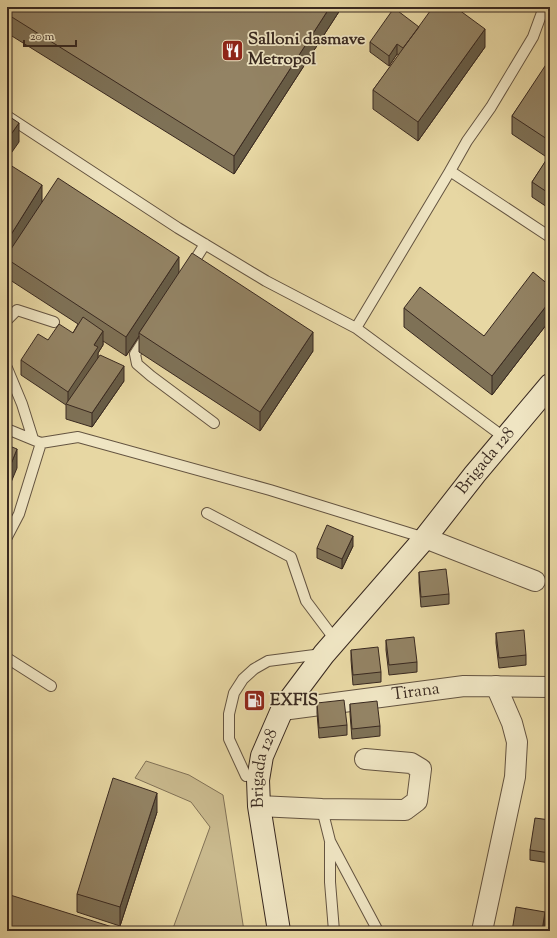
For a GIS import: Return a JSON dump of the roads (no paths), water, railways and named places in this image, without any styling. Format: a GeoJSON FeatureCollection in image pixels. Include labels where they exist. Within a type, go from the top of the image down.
{"type":"FeatureCollection","features":[{"type":"Feature","properties":{"kind":"street","name":"Brigada 128"},"geometry":{"type":"LineString","coordinates":[[280,931],[259,806],[258,780],[262,756],[282,710],[330,647],[425,538],[505,438],[550,385]]}},
{"type":"Feature","properties":{"kind":"street"},"geometry":{"type":"LineString","coordinates":[[425,538],[535,581]]}},
{"type":"Feature","properties":{"kind":"street","name":"Tirana"},"geometry":{"type":"LineString","coordinates":[[282,710],[464,686],[550,687]]}},
{"type":"Feature","properties":{"kind":"street"},"geometry":{"type":"LineString","coordinates":[[482,931],[515,777],[517,742],[510,717],[496,686]]}},
{"type":"Feature","properties":{"kind":"street"},"geometry":{"type":"LineString","coordinates":[[259,806],[322,809],[405,810],[417,801],[421,769],[411,762],[365,759]]}},
{"type":"Feature","properties":{"kind":"lane"},"geometry":{"type":"LineString","coordinates":[[356,328],[467,141],[491,107],[533,38],[544,7]]}},
{"type":"Feature","properties":{"kind":"lane"},"geometry":{"type":"LineString","coordinates":[[7,116],[178,228],[266,281],[356,328],[505,438]]}},
{"type":"Feature","properties":{"kind":"lane"},"geometry":{"type":"LineString","coordinates":[[450,171],[550,237]]}},
{"type":"Feature","properties":{"kind":"lane"},"geometry":{"type":"LineString","coordinates":[[184,277],[205,244]]}},
{"type":"Feature","properties":{"kind":"lane"},"geometry":{"type":"LineString","coordinates":[[7,320],[17,310],[54,322]]}},
{"type":"Feature","properties":{"kind":"lane"},"geometry":{"type":"LineString","coordinates":[[151,328],[135,354],[137,364],[150,376],[214,423]]}},
{"type":"Feature","properties":{"kind":"lane"},"geometry":{"type":"LineString","coordinates":[[7,368],[37,441],[19,514],[7,537]]}},
{"type":"Feature","properties":{"kind":"lane"},"geometry":{"type":"LineString","coordinates":[[7,429],[37,441],[78,437],[270,490],[425,538]]}},
{"type":"Feature","properties":{"kind":"lane"},"geometry":{"type":"LineString","coordinates":[[207,513],[291,557],[306,601],[330,647],[268,661],[254,669],[243,679],[234,693],[229,714],[229,739],[246,776]]}},
{"type":"Feature","properties":{"kind":"lane"},"geometry":{"type":"LineString","coordinates":[[7,658],[51,686]]}},
{"type":"Feature","properties":{"kind":"lane"},"geometry":{"type":"LineString","coordinates":[[322,809],[330,840],[378,931]]}},
{"type":"Feature","properties":{"kind":"lane"},"geometry":{"type":"LineString","coordinates":[[330,840],[330,882],[334,931]]}},
{"type":"Feature","properties":{"kind":"place","name":"Salloni dasmave Metropol"},"geometry":{"type":"Point","coordinates":[233,50]}},
{"type":"Feature","properties":{"kind":"place","name":"EXFIS"},"geometry":{"type":"Point","coordinates":[254,701]}}]}
